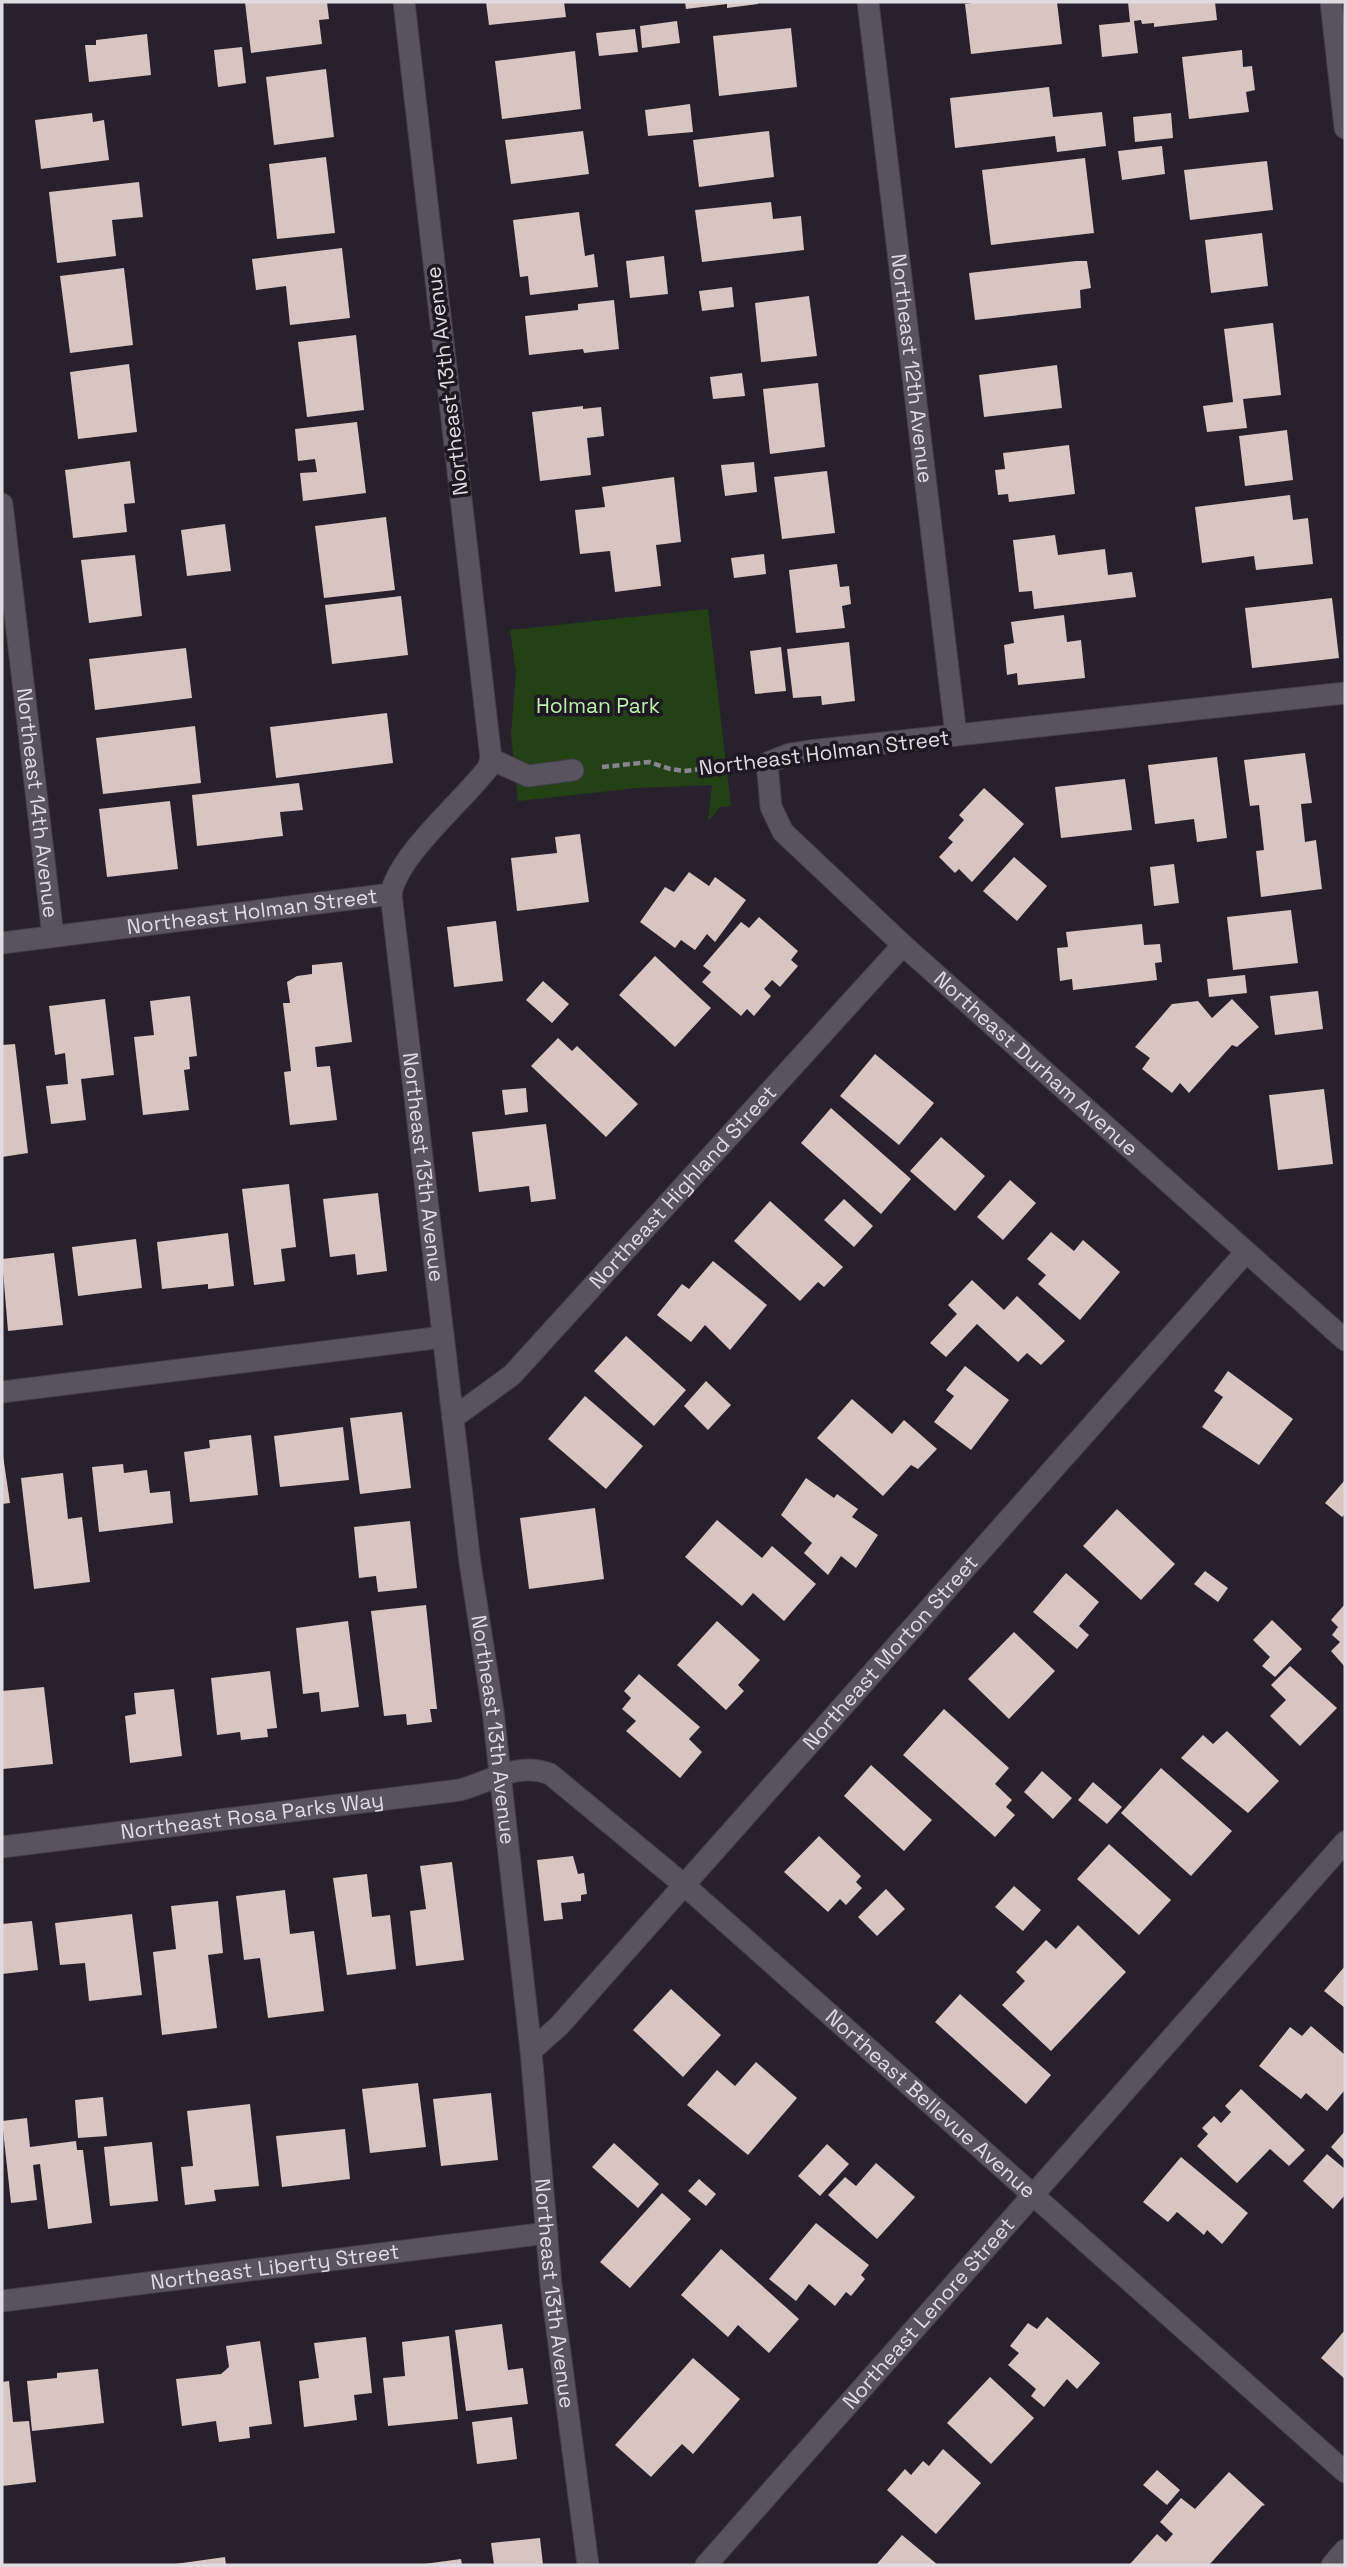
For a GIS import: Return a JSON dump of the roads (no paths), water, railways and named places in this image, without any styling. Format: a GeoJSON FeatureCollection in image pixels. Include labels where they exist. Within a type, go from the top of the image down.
{"type":"FeatureCollection","features":[{"type":"Feature","properties":{"kind":"street","name":"Northeast 13th Avenue"},"geometry":{"type":"LineString","coordinates":[[404,2],[491,759]]}},
{"type":"Feature","properties":{"kind":"street","name":"Northeast 12th Avenue"},"geometry":{"type":"LineString","coordinates":[[868,2],[956,735]]}},
{"type":"Feature","properties":{"kind":"street"},"geometry":{"type":"LineString","coordinates":[[1331,2],[1345,128]]}},
{"type":"Feature","properties":{"kind":"street","name":"Northeast 14th Avenue"},"geometry":{"type":"LineString","coordinates":[[2,504],[53,936]]}},
{"type":"Feature","properties":{"kind":"street","name":"Northeast Holman Street"},"geometry":{"type":"LineString","coordinates":[[766,763],[800,752],[1345,694]]}},
{"type":"Feature","properties":{"kind":"street"},"geometry":{"type":"LineString","coordinates":[[491,759],[528,776],[573,770]]}},
{"type":"Feature","properties":{"kind":"street","name":"Northeast Holman Street"},"geometry":{"type":"LineString","coordinates":[[2,943],[391,894],[398,872],[480,778],[491,759]]}},
{"type":"Feature","properties":{"kind":"street","name":"Northeast Durham Avenue"},"geometry":{"type":"LineString","coordinates":[[766,763],[771,807],[783,832],[903,945],[1345,1339]]}},
{"type":"Feature","properties":{"kind":"street","name":"Northeast 13th Avenue"},"geometry":{"type":"LineString","coordinates":[[391,894],[470,1563],[494,1711],[531,2051],[553,2297],[588,2565]]}},
{"type":"Feature","properties":{"kind":"street","name":"Northeast Highland Street"},"geometry":{"type":"LineString","coordinates":[[453,1418],[512,1376],[903,945]]}},
{"type":"Feature","properties":{"kind":"street","name":"Northeast Morton Street"},"geometry":{"type":"LineString","coordinates":[[531,2051],[559,2026],[1246,1252]]}},
{"type":"Feature","properties":{"kind":"street"},"geometry":{"type":"LineString","coordinates":[[2,1392],[443,1337]]}},
{"type":"Feature","properties":{"kind":"street","name":"Northeast Bellevue Avenue"},"geometry":{"type":"LineString","coordinates":[[501,1774],[523,1770],[539,1770],[550,1774],[683,1884],[1345,2472]]}},
{"type":"Feature","properties":{"kind":"street","name":"Northeast Rosa Parks Way"},"geometry":{"type":"LineString","coordinates":[[2,1847],[460,1790],[501,1774]]}},
{"type":"Feature","properties":{"kind":"street","name":"Northeast Lenore Street"},"geometry":{"type":"LineString","coordinates":[[706,2565],[1345,1842]]}},
{"type":"Feature","properties":{"kind":"street","name":"Northeast Liberty Street"},"geometry":{"type":"LineString","coordinates":[[2,2301],[547,2233]]}},
{"type":"Feature","properties":{"kind":"street"},"geometry":{"type":"LineString","coordinates":[[1332,2565],[1345,2550]]}},
{"type":"Feature","properties":{"kind":"park label","name":"Holman Park"},"geometry":{"type":"Point","coordinates":[598,706]}}]}
